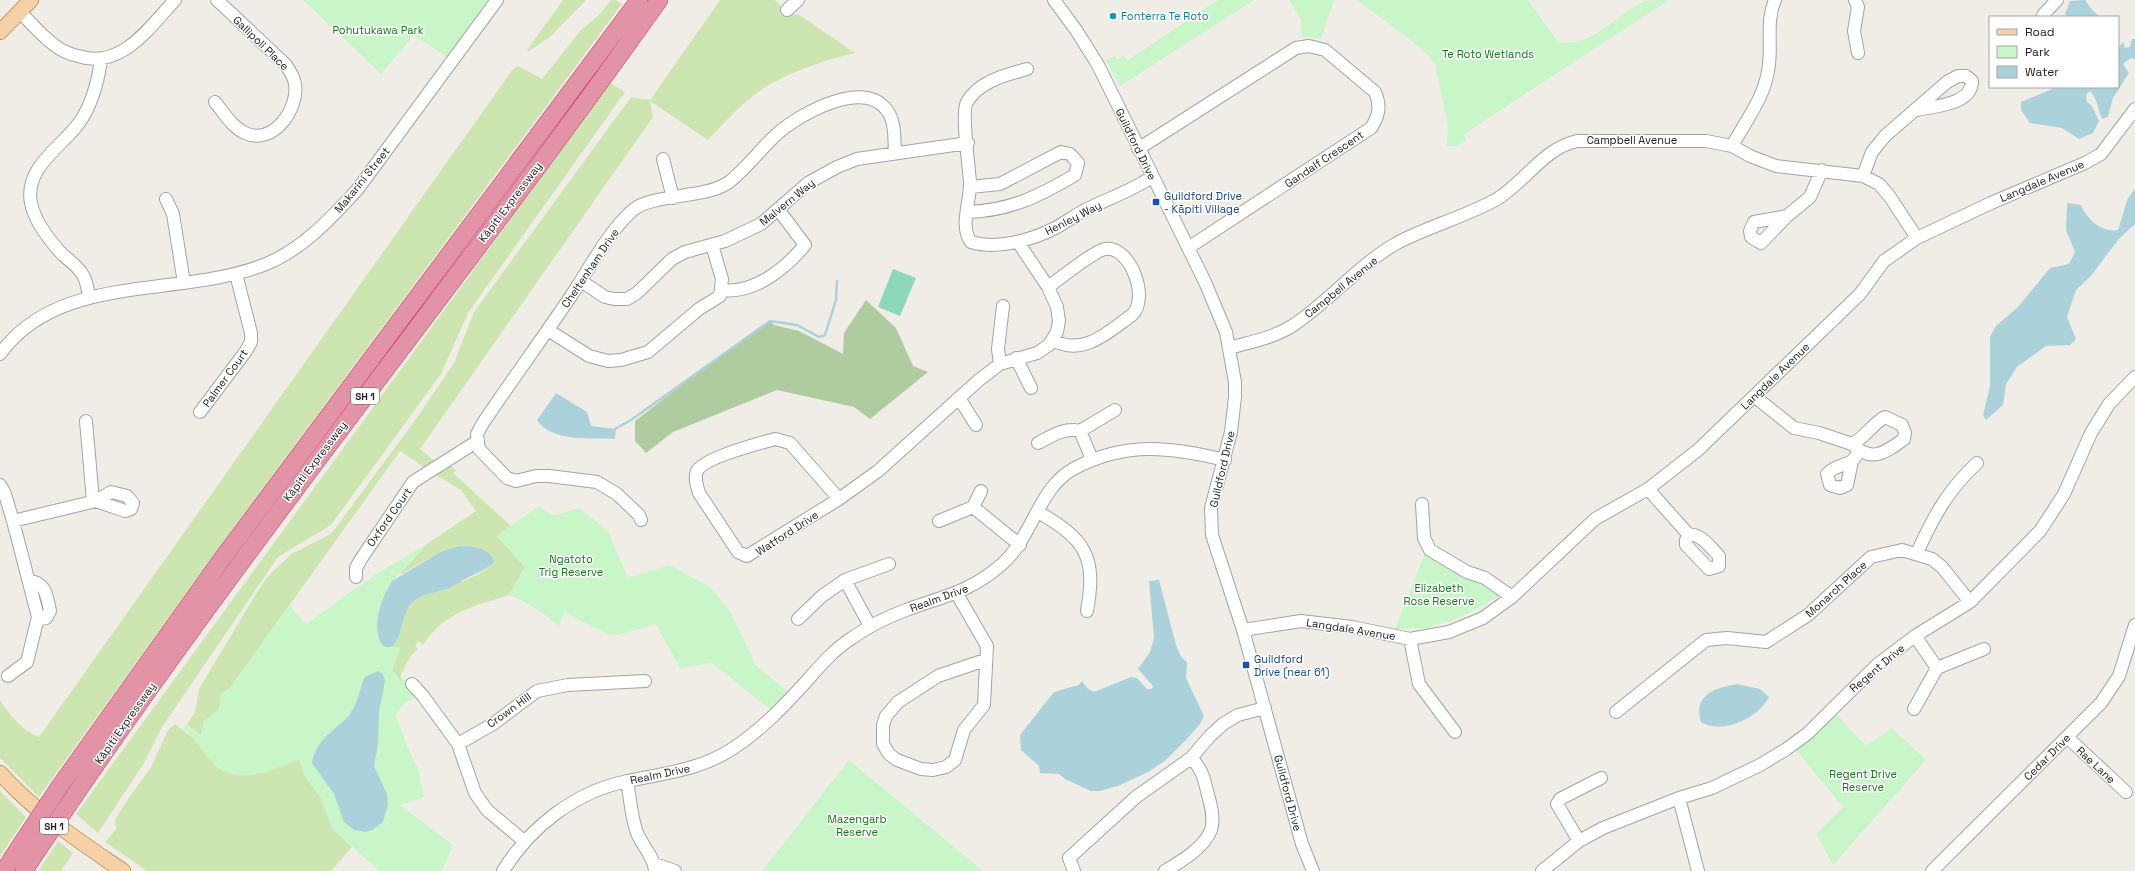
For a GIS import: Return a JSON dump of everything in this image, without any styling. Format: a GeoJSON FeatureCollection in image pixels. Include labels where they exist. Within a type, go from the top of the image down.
{"type":"FeatureCollection","features":[{"type":"Feature","properties":{"kind":"highway","name":"Kāpiti Expressway"},"geometry":{"type":"LineString","coordinates":[[4,871],[60,786],[222,559],[638,0]]}},
{"type":"Feature","properties":{"kind":"highway","name":"Kāpiti Expressway"},"geometry":{"type":"LineString","coordinates":[[24,871],[131,713],[234,570],[489,231],[659,0]]}},
{"type":"Feature","properties":{"kind":"main road"},"geometry":{"type":"LineString","coordinates":[[0,32],[31,0]]}},
{"type":"Feature","properties":{"kind":"main road"},"geometry":{"type":"LineString","coordinates":[[0,773],[30,804],[123,871]]}},
{"type":"Feature","properties":{"kind":"street"},"geometry":{"type":"LineString","coordinates":[[20,12],[54,45],[85,58],[101,60],[118,54],[131,46],[175,0]]}},
{"type":"Feature","properties":{"kind":"street","name":"Gallipoli Place"},"geometry":{"type":"LineString","coordinates":[[215,102],[229,119],[244,132],[253,135],[262,135],[276,128],[285,118],[294,102],[296,90],[294,77],[286,65],[217,0]]}},
{"type":"Feature","properties":{"kind":"street","name":"Makarini Street"},"geometry":{"type":"LineString","coordinates":[[1,351],[15,336],[37,318],[89,297],[184,284],[236,274],[267,264],[288,252],[332,217],[357,190],[497,0]]}},
{"type":"Feature","properties":{"kind":"street"},"geometry":{"type":"LineString","coordinates":[[787,10],[798,0]]}},
{"type":"Feature","properties":{"kind":"street","name":"Guildford Drive"},"geometry":{"type":"LineString","coordinates":[[1054,0],[1076,30],[1098,66],[1222,318],[1235,382],[1235,396],[1231,432],[1225,460],[1211,508],[1212,535],[1243,630],[1302,844],[1313,871]]}},
{"type":"Feature","properties":{"kind":"street"},"geometry":{"type":"LineString","coordinates":[[1732,146],[1766,83],[1769,69],[1770,11],[1775,0]]}},
{"type":"Feature","properties":{"kind":"street"},"geometry":{"type":"LineString","coordinates":[[1854,0],[1858,7],[1854,31],[1858,53]]}},
{"type":"Feature","properties":{"kind":"street"},"geometry":{"type":"LineString","coordinates":[[2044,15],[2057,0]]}},
{"type":"Feature","properties":{"kind":"street","name":"Gandalf Crescent"},"geometry":{"type":"LineString","coordinates":[[1138,149],[1296,48],[1309,46],[1325,50],[1375,92],[1378,100],[1378,115],[1371,128],[1188,248]]}},
{"type":"Feature","properties":{"kind":"street"},"geometry":{"type":"LineString","coordinates":[[89,297],[84,276],[47,237],[31,203],[32,188],[38,169],[79,123],[87,109],[98,78],[101,60]]}},
{"type":"Feature","properties":{"kind":"street"},"geometry":{"type":"LineString","coordinates":[[970,187],[1000,184],[1061,152],[1070,154],[1078,163],[1075,175],[1034,198],[1006,207],[967,212],[970,187],[968,143],[964,116],[967,103],[980,88],[1004,76],[1027,69]]}},
{"type":"Feature","properties":{"kind":"street","name":"Cheltenham Drive"},"geometry":{"type":"LineString","coordinates":[[476,442],[478,430],[482,423],[548,330],[620,224],[634,209],[656,201],[725,185],[734,178],[779,132],[819,108],[849,98],[870,99],[886,109],[894,125],[895,153]]}},
{"type":"Feature","properties":{"kind":"street","name":"Langdale Avenue"},"geometry":{"type":"LineString","coordinates":[[1243,630],[1301,621],[1352,628],[1410,639],[1449,632],[1483,618],[1512,597],[1595,519],[1648,490],[1698,450],[1860,294],[1884,261],[1917,238],[2085,163],[2101,154],[2135,109]]}},
{"type":"Feature","properties":{"kind":"street"},"geometry":{"type":"LineString","coordinates":[[1863,176],[1877,144],[1916,110]]}},
{"type":"Feature","properties":{"kind":"street","name":"Campbell Avenue"},"geometry":{"type":"LineString","coordinates":[[1229,348],[1271,336],[1291,326],[1349,278],[1397,243],[1497,199],[1514,187],[1557,148],[1566,143],[1588,140],[1706,141],[1732,146],[1750,156],[1776,166],[1822,170],[1863,176],[1879,184],[1890,197],[1917,238]]}},
{"type":"Feature","properties":{"kind":"street","name":"Malvern Way"},"geometry":{"type":"LineString","coordinates":[[580,281],[605,297],[627,299],[638,293],[672,259],[685,252],[712,245],[761,224],[808,183],[837,167],[857,159],[968,143]]}},
{"type":"Feature","properties":{"kind":"street"},"geometry":{"type":"LineString","coordinates":[[663,159],[673,198]]}},
{"type":"Feature","properties":{"kind":"street"},"geometry":{"type":"LineString","coordinates":[[1787,216],[1810,197],[1822,170]]}},
{"type":"Feature","properties":{"kind":"street","name":"Henley Way"},"geometry":{"type":"LineString","coordinates":[[967,212],[966,230],[967,237],[971,242],[983,244],[1018,242],[1055,228],[1081,212],[1122,195],[1152,177]]}},
{"type":"Feature","properties":{"kind":"street"},"geometry":{"type":"LineString","coordinates":[[166,199],[173,214],[184,284]]}},
{"type":"Feature","properties":{"kind":"street"},"geometry":{"type":"LineString","coordinates":[[722,290],[736,291],[779,272],[805,246],[778,209]]}},
{"type":"Feature","properties":{"kind":"street"},"geometry":{"type":"LineString","coordinates":[[1018,242],[1048,288],[1057,307],[1060,321],[1053,340],[1066,346],[1077,346],[1091,343],[1138,310],[1140,296],[1134,275],[1123,255],[1118,251],[1111,249],[1099,251],[1048,288]]}},
{"type":"Feature","properties":{"kind":"street"},"geometry":{"type":"LineString","coordinates":[[548,330],[577,349],[596,359],[621,360],[641,356],[657,346],[699,309],[720,296],[722,290],[722,279],[712,245]]}},
{"type":"Feature","properties":{"kind":"street","name":"Palmer Court"},"geometry":{"type":"LineString","coordinates":[[200,412],[246,351],[251,342],[251,334],[236,274]]}},
{"type":"Feature","properties":{"kind":"street"},"geometry":{"type":"LineString","coordinates":[[1000,364],[998,349],[1004,306]]}},
{"type":"Feature","properties":{"kind":"street","name":"Watford Drive"},"geometry":{"type":"LineString","coordinates":[[839,499],[790,443],[782,439],[775,438],[719,457],[701,466],[697,471],[697,485],[699,492],[738,552],[747,556],[839,499],[878,471],[959,398],[1000,364],[1044,350],[1053,340]]}},
{"type":"Feature","properties":{"kind":"street"},"geometry":{"type":"LineString","coordinates":[[1016,358],[1031,388]]}},
{"type":"Feature","properties":{"kind":"street","name":"Regent Drive"},"geometry":{"type":"LineString","coordinates":[[1542,871],[1579,840],[1603,828],[1678,798],[1712,788],[1760,765],[1785,750],[1807,734],[1878,664],[1915,636],[1970,602],[2040,531],[2064,494],[2091,433],[2110,404],[2135,377]]}},
{"type":"Feature","properties":{"kind":"street"},"geometry":{"type":"LineString","coordinates":[[1754,396],[1794,428],[1820,433],[1854,453]]}},
{"type":"Feature","properties":{"kind":"street"},"geometry":{"type":"LineString","coordinates":[[959,398],[976,425]]}},
{"type":"Feature","properties":{"kind":"street"},"geometry":{"type":"LineString","coordinates":[[1038,443],[1065,430],[1072,429],[1080,431],[1115,410]]}},
{"type":"Feature","properties":{"kind":"street"},"geometry":{"type":"LineString","coordinates":[[13,522],[95,501],[86,421]]}},
{"type":"Feature","properties":{"kind":"street"},"geometry":{"type":"LineString","coordinates":[[1080,431],[1092,460]]}},
{"type":"Feature","properties":{"kind":"street"},"geometry":{"type":"LineString","coordinates":[[476,442],[482,455],[507,478],[516,481],[536,476],[549,476],[597,482],[617,494],[639,515],[641,520]]}},
{"type":"Feature","properties":{"kind":"street","name":"Oxford Court"},"geometry":{"type":"LineString","coordinates":[[356,576],[356,568],[360,558],[413,482],[476,442]]}},
{"type":"Feature","properties":{"kind":"street","name":"Realm Drive"},"geometry":{"type":"LineString","coordinates":[[503,871],[524,841],[541,825],[579,798],[605,787],[627,781],[689,769],[730,750],[766,724],[838,648],[870,626],[907,609],[957,594],[990,575],[1020,544],[1045,496],[1055,483],[1072,469],[1118,451],[1158,448],[1179,450],[1225,460]]}},
{"type":"Feature","properties":{"kind":"street"},"geometry":{"type":"LineString","coordinates":[[1917,553],[1935,514],[1960,480],[1977,463]]}},
{"type":"Feature","properties":{"kind":"street"},"geometry":{"type":"LineString","coordinates":[[0,485],[5,494],[29,581],[43,586],[50,611],[46,618],[41,619],[38,617],[27,662],[8,676]]}},
{"type":"Feature","properties":{"kind":"street"},"geometry":{"type":"LineString","coordinates":[[1648,490],[1689,535]]}},
{"type":"Feature","properties":{"kind":"street"},"geometry":{"type":"LineString","coordinates":[[939,521],[973,507],[981,491]]}},
{"type":"Feature","properties":{"kind":"street"},"geometry":{"type":"LineString","coordinates":[[1422,504],[1424,538],[1430,550],[1466,572],[1485,578],[1512,597]]}},
{"type":"Feature","properties":{"kind":"street"},"geometry":{"type":"LineString","coordinates":[[973,507],[1020,544]]}},
{"type":"Feature","properties":{"kind":"street"},"geometry":{"type":"LineString","coordinates":[[1038,512],[1063,527],[1073,535],[1082,547],[1090,577],[1087,611]]}},
{"type":"Feature","properties":{"kind":"street","name":"Monarch Place"},"geometry":{"type":"LineString","coordinates":[[1616,712],[1706,640],[1727,638],[1766,642],[1808,615],[1872,556],[1902,550],[1917,553],[1932,559],[1942,567],[1970,602]]}},
{"type":"Feature","properties":{"kind":"street"},"geometry":{"type":"LineString","coordinates":[[798,619],[822,596],[845,580],[889,564]]}},
{"type":"Feature","properties":{"kind":"street"},"geometry":{"type":"LineString","coordinates":[[845,580],[870,626]]}},
{"type":"Feature","properties":{"kind":"street"},"geometry":{"type":"LineString","coordinates":[[957,594],[986,641],[984,705],[964,730],[955,760],[946,767],[929,770],[897,760],[888,754],[884,744],[883,725],[886,716],[898,702],[938,676],[985,660]]}},
{"type":"Feature","properties":{"kind":"street","name":"Cedar Drive"},"geometry":{"type":"LineString","coordinates":[[1932,871],[2101,703],[2119,676],[2135,625]]}},
{"type":"Feature","properties":{"kind":"street"},"geometry":{"type":"LineString","coordinates":[[1915,636],[1937,668]]}},
{"type":"Feature","properties":{"kind":"street","name":"Langdale Avenue"},"geometry":{"type":"LineString","coordinates":[[1410,639],[1419,684],[1454,732]]}},
{"type":"Feature","properties":{"kind":"street"},"geometry":{"type":"LineString","coordinates":[[1914,709],[1937,668],[1984,648]]}},
{"type":"Feature","properties":{"kind":"street","name":"Crown Hill"},"geometry":{"type":"LineString","coordinates":[[458,744],[493,724],[537,691],[568,685],[645,681]]}},
{"type":"Feature","properties":{"kind":"street"},"geometry":{"type":"LineString","coordinates":[[412,684],[423,696],[458,744],[475,793],[487,810],[524,841]]}},
{"type":"Feature","properties":{"kind":"street"},"geometry":{"type":"LineString","coordinates":[[1074,871],[1069,858],[1088,839],[1136,797],[1191,758],[1210,736],[1223,724],[1238,715],[1265,708]]}},
{"type":"Feature","properties":{"kind":"street","name":"Rae Lane"},"geometry":{"type":"LineString","coordinates":[[2067,737],[2126,792]]}},
{"type":"Feature","properties":{"kind":"street"},"geometry":{"type":"LineString","coordinates":[[1174,869],[1200,845],[1211,830],[1211,808],[1204,779],[1199,767],[1191,758]]}},
{"type":"Feature","properties":{"kind":"street"},"geometry":{"type":"LineString","coordinates":[[1579,840],[1557,804],[1560,799],[1601,778]]}},
{"type":"Feature","properties":{"kind":"street"},"geometry":{"type":"LineString","coordinates":[[627,781],[636,830],[644,848],[655,868],[674,871]]}},
{"type":"Feature","properties":{"kind":"street"},"geometry":{"type":"LineString","coordinates":[[1678,798],[1698,871]]}},
{"type":"Feature","properties":{"kind":"green space","name":"Pohutukawa Park"},"geometry":{"type":"Polygon","coordinates":[[[303,0],[492,0],[448,58],[414,35],[381,74],[303,0]]]}},
{"type":"Feature","properties":{"kind":"green space"},"geometry":{"type":"Polygon","coordinates":[[[563,0],[586,0],[551,36],[529,51],[527,50],[563,0]]]}},
{"type":"Feature","properties":{"kind":"green space"},"geometry":{"type":"Polygon","coordinates":[[[611,0],[616,0],[622,4],[226,538],[39,797],[0,758],[0,700],[12,717],[22,727],[39,737],[513,69],[518,66],[542,79],[581,30],[599,15],[611,0]]]}},
{"type":"Feature","properties":{"kind":"green space"},"geometry":{"type":"Polygon","coordinates":[[[720,0],[775,0],[791,15],[798,14],[855,53],[807,67],[761,90],[733,114],[708,140],[650,101],[653,117],[420,449],[436,462],[425,468],[400,451],[230,688],[221,694],[219,709],[204,721],[201,737],[187,724],[195,713],[199,689],[262,584],[274,570],[293,553],[331,534],[413,423],[454,363],[474,312],[631,97],[650,100],[720,0]]]}},
{"type":"Feature","properties":{"kind":"green space"},"geometry":{"type":"Polygon","coordinates":[[[1218,0],[1254,0],[1120,86],[1106,60],[1114,56],[1118,60],[1123,55],[1128,60],[1218,0]]]}},
{"type":"Feature","properties":{"kind":"green space"},"geometry":{"type":"Polygon","coordinates":[[[1289,0],[1334,0],[1321,39],[1302,36],[1301,20],[1289,0]]]}},
{"type":"Feature","properties":{"kind":"green space","name":"Te Roto Wetlands"},"geometry":{"type":"Polygon","coordinates":[[[1357,0],[1528,0],[1558,42],[1571,42],[1582,40],[1604,29],[1634,7],[1645,1],[1669,0],[1464,134],[1466,140],[1456,146],[1447,146],[1448,126],[1435,65],[1427,54],[1408,38],[1357,0]]]}},
{"type":"Feature","properties":{"kind":"green space"},"geometry":{"type":"Polygon","coordinates":[[[610,83],[625,92],[468,313],[441,374],[331,525],[278,557],[162,727],[144,763],[98,833],[76,814],[610,83]]]}},
{"type":"Feature","properties":{"kind":"green space"},"geometry":{"type":"Polygon","coordinates":[[[893,269],[916,278],[900,316],[878,307],[893,269]]]}},
{"type":"Feature","properties":{"kind":"green space"},"geometry":{"type":"Polygon","coordinates":[[[866,300],[896,328],[913,366],[928,372],[870,419],[854,407],[777,390],[673,432],[646,453],[635,441],[635,421],[697,373],[770,321],[774,325],[799,331],[843,354],[844,333],[866,300]]]}},
{"type":"Feature","properties":{"kind":"green space"},"geometry":{"type":"Polygon","coordinates":[[[450,465],[456,471],[453,473],[511,526],[497,536],[523,564],[524,568],[509,595],[472,607],[451,617],[432,634],[423,645],[418,641],[415,646],[418,649],[411,655],[400,676],[403,681],[400,681],[392,670],[400,648],[390,647],[397,637],[408,608],[420,597],[476,575],[494,562],[460,546],[442,551],[398,576],[427,544],[476,511],[461,490],[434,474],[450,465]]]}},
{"type":"Feature","properties":{"kind":"green space","name":"Ngatoto Trig Reserve"},"geometry":{"type":"Polygon","coordinates":[[[539,506],[553,516],[579,508],[608,531],[628,578],[670,565],[710,587],[730,611],[755,664],[789,693],[771,710],[712,663],[680,668],[656,624],[614,636],[594,628],[564,612],[559,627],[536,608],[509,595],[524,568],[497,536],[539,506]]]}},
{"type":"Feature","properties":{"kind":"green space"},"geometry":{"type":"Polygon","coordinates":[[[427,544],[392,581],[387,589],[377,623],[386,647],[400,648],[392,670],[400,681],[412,676],[406,683],[420,696],[406,703],[396,716],[407,746],[418,769],[424,797],[400,805],[453,845],[442,871],[379,871],[332,828],[321,798],[305,776],[299,759],[279,768],[257,774],[236,775],[226,772],[216,766],[193,738],[183,729],[187,724],[202,736],[204,721],[219,709],[221,694],[230,688],[289,605],[306,624],[376,574],[427,544]]]}},
{"type":"Feature","properties":{"kind":"green space","name":"Elizabeth Rose Reserve"},"geometry":{"type":"Polygon","coordinates":[[[1425,553],[1501,595],[1460,618],[1427,628],[1395,629],[1425,553]]]}},
{"type":"Feature","properties":{"kind":"green space","name":"Regent Drive Reserve"},"geometry":{"type":"Polygon","coordinates":[[[1835,713],[1866,746],[1892,728],[1926,760],[1833,865],[1816,834],[1843,807],[1795,749],[1835,713]]]}},
{"type":"Feature","properties":{"kind":"green space"},"geometry":{"type":"Polygon","coordinates":[[[175,724],[199,743],[216,766],[280,767],[299,759],[305,776],[321,798],[332,828],[352,847],[331,871],[147,871],[105,842],[116,829],[115,820],[123,806],[151,767],[168,730],[175,724]]]}},
{"type":"Feature","properties":{"kind":"green space","name":"Mazengarb Reserve"},"geometry":{"type":"Polygon","coordinates":[[[849,760],[983,871],[762,871],[849,760]]]}},
{"type":"Feature","properties":{"kind":"green space"},"geometry":{"type":"Polygon","coordinates":[[[0,791],[26,817],[0,857],[0,791]]]}},
{"type":"Feature","properties":{"kind":"green space"},"geometry":{"type":"Polygon","coordinates":[[[58,841],[73,853],[61,871],[38,871],[58,841]]]}},
{"type":"Feature","properties":{"kind":"water"},"geometry":{"type":"Polygon","coordinates":[[[2085,0],[2092,10],[2099,16],[2067,16],[2065,14],[2070,1],[2085,0]]]}},
{"type":"Feature","properties":{"kind":"water"},"geometry":{"type":"Polygon","coordinates":[[[2132,39],[2135,39],[2135,59],[2131,58],[2123,64],[2129,73],[2113,98],[2108,117],[2102,119],[2096,100],[2090,91],[2086,95],[2087,102],[2092,106],[2099,121],[2093,133],[2079,139],[2062,128],[2030,123],[2021,110],[2021,102],[2052,88],[2119,88],[2119,47],[2123,42],[2125,48],[2130,47],[2132,39]]]}},
{"type":"Feature","properties":{"kind":"water"},"geometry":{"type":"Polygon","coordinates":[[[2135,189],[2135,224],[2118,240],[2090,277],[2076,290],[2067,317],[2076,339],[2070,345],[2046,346],[2017,367],[2006,384],[2003,405],[1986,420],[1983,415],[1990,386],[1990,337],[1996,326],[2018,307],[2050,268],[2069,264],[2075,252],[2066,230],[2067,203],[2081,205],[2091,220],[2100,227],[2118,230],[2128,198],[2135,189]]]}},
{"type":"Feature","properties":{"kind":"water"},"geometry":{"type":"Polygon","coordinates":[[[556,393],[587,412],[591,426],[616,429],[615,439],[573,437],[552,432],[543,427],[537,420],[556,393]]]}},
{"type":"Feature","properties":{"kind":"water"},"geometry":{"type":"Polygon","coordinates":[[[460,546],[475,547],[485,551],[492,557],[494,562],[487,568],[450,588],[419,598],[411,604],[405,614],[397,640],[390,647],[384,646],[380,641],[377,626],[379,610],[392,581],[442,551],[460,546]]]}},
{"type":"Feature","properties":{"kind":"water"},"geometry":{"type":"Polygon","coordinates":[[[1159,580],[1176,645],[1181,657],[1187,662],[1186,678],[1204,716],[1200,724],[1166,760],[1150,771],[1118,786],[1100,791],[1091,791],[1065,779],[1059,774],[1040,773],[1039,766],[1021,750],[1020,735],[1054,692],[1079,685],[1082,681],[1088,689],[1094,692],[1131,677],[1137,678],[1147,689],[1152,689],[1153,686],[1138,669],[1150,652],[1154,638],[1149,581],[1159,580]]]}},
{"type":"Feature","properties":{"kind":"water"},"geometry":{"type":"Polygon","coordinates":[[[378,671],[383,674],[385,681],[379,712],[378,745],[374,766],[387,794],[388,804],[383,822],[372,830],[366,832],[354,830],[344,822],[334,794],[312,763],[314,753],[319,745],[349,716],[357,701],[365,677],[378,671]]]}},
{"type":"Feature","properties":{"kind":"water"},"geometry":{"type":"Polygon","coordinates":[[[1737,684],[1760,689],[1769,697],[1757,712],[1749,718],[1739,722],[1719,727],[1710,726],[1701,722],[1699,713],[1700,705],[1707,694],[1721,688],[1737,684]]]}},
{"type":"Feature","properties":{"kind":"waterway"},"geometry":{"type":"LineString","coordinates":[[615,429],[631,420],[770,321],[797,325],[819,337],[825,335],[836,300],[837,281]]}},
{"type":"Feature","properties":{"kind":"place","name":"Fonterra Te Roto"},"geometry":{"type":"Point","coordinates":[1113,16]}},
{"type":"Feature","properties":{"kind":"place","name":"Guildford Drive - Kāpiti Village"},"geometry":{"type":"Point","coordinates":[1156,202]}},
{"type":"Feature","properties":{"kind":"place","name":"Guildford Drive (near 61)"},"geometry":{"type":"Point","coordinates":[1246,665]}}]}
